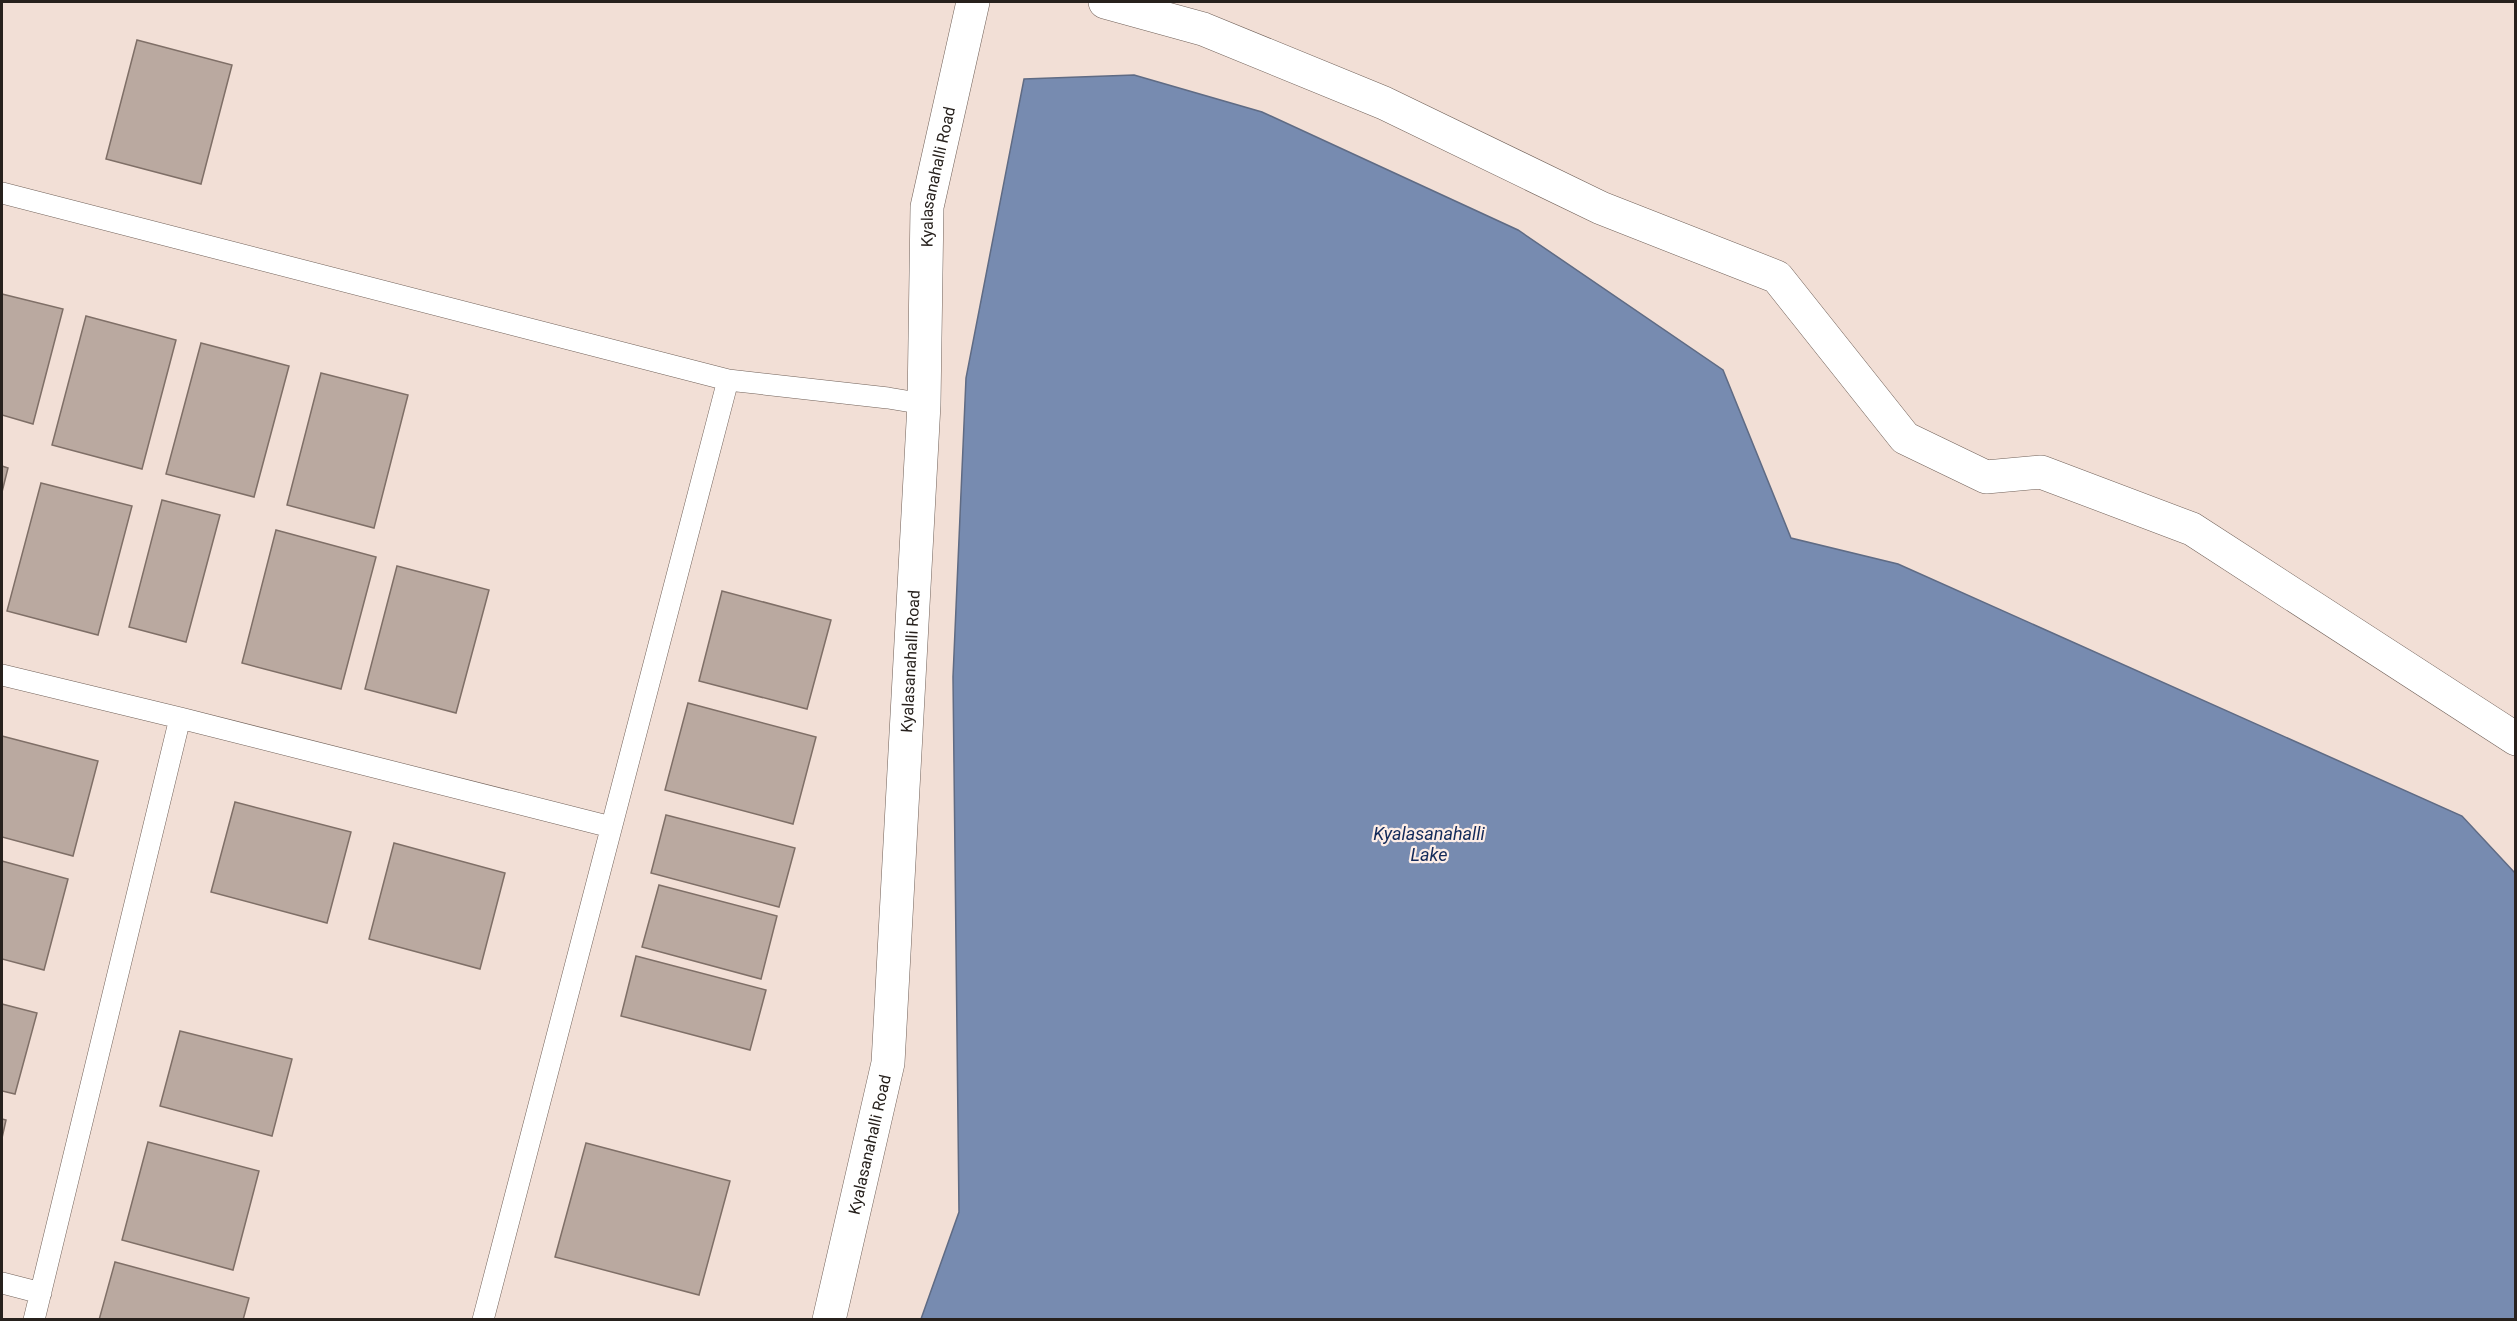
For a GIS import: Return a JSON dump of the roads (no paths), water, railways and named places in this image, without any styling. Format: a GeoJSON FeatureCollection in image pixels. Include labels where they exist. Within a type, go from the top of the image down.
{"type":"FeatureCollection","features":[{"type":"Feature","properties":{"kind":"street","name":"Kyalasanahalli Road"},"geometry":{"type":"LineString","coordinates":[[830,1320],[888,1063],[924,404],[927,207],[973,2]]}},
{"type":"Feature","properties":{"kind":"street"},"geometry":{"type":"LineString","coordinates":[[1105,2],[1203,29],[1384,103],[1601,208],[1777,277],[1905,438],[1986,477],[2042,472],[2192,529],[2516,739]]}},
{"type":"Feature","properties":{"kind":"lane"},"geometry":{"type":"LineString","coordinates":[[2,194],[728,380],[924,404]]}},
{"type":"Feature","properties":{"kind":"lane"},"geometry":{"type":"LineString","coordinates":[[483,1320],[728,380]]}},
{"type":"Feature","properties":{"kind":"lane"},"geometry":{"type":"LineString","coordinates":[[2,675],[611,827]]}},
{"type":"Feature","properties":{"kind":"lane"},"geometry":{"type":"LineString","coordinates":[[34,1320],[180,718]]}},
{"type":"Feature","properties":{"kind":"lane"},"geometry":{"type":"LineString","coordinates":[[2,1283],[41,1293]]}},
{"type":"Feature","properties":{"kind":"water","name":"Kyalasanahalli Lake"},"geometry":{"type":"Polygon","coordinates":[[[1134,75],[1262,112],[1518,230],[1723,370],[1791,538],[1898,564],[2462,816],[2515,873],[2515,1319],[921,1319],[959,1212],[953,677],[966,378],[1024,79],[1134,75]]]}}]}
